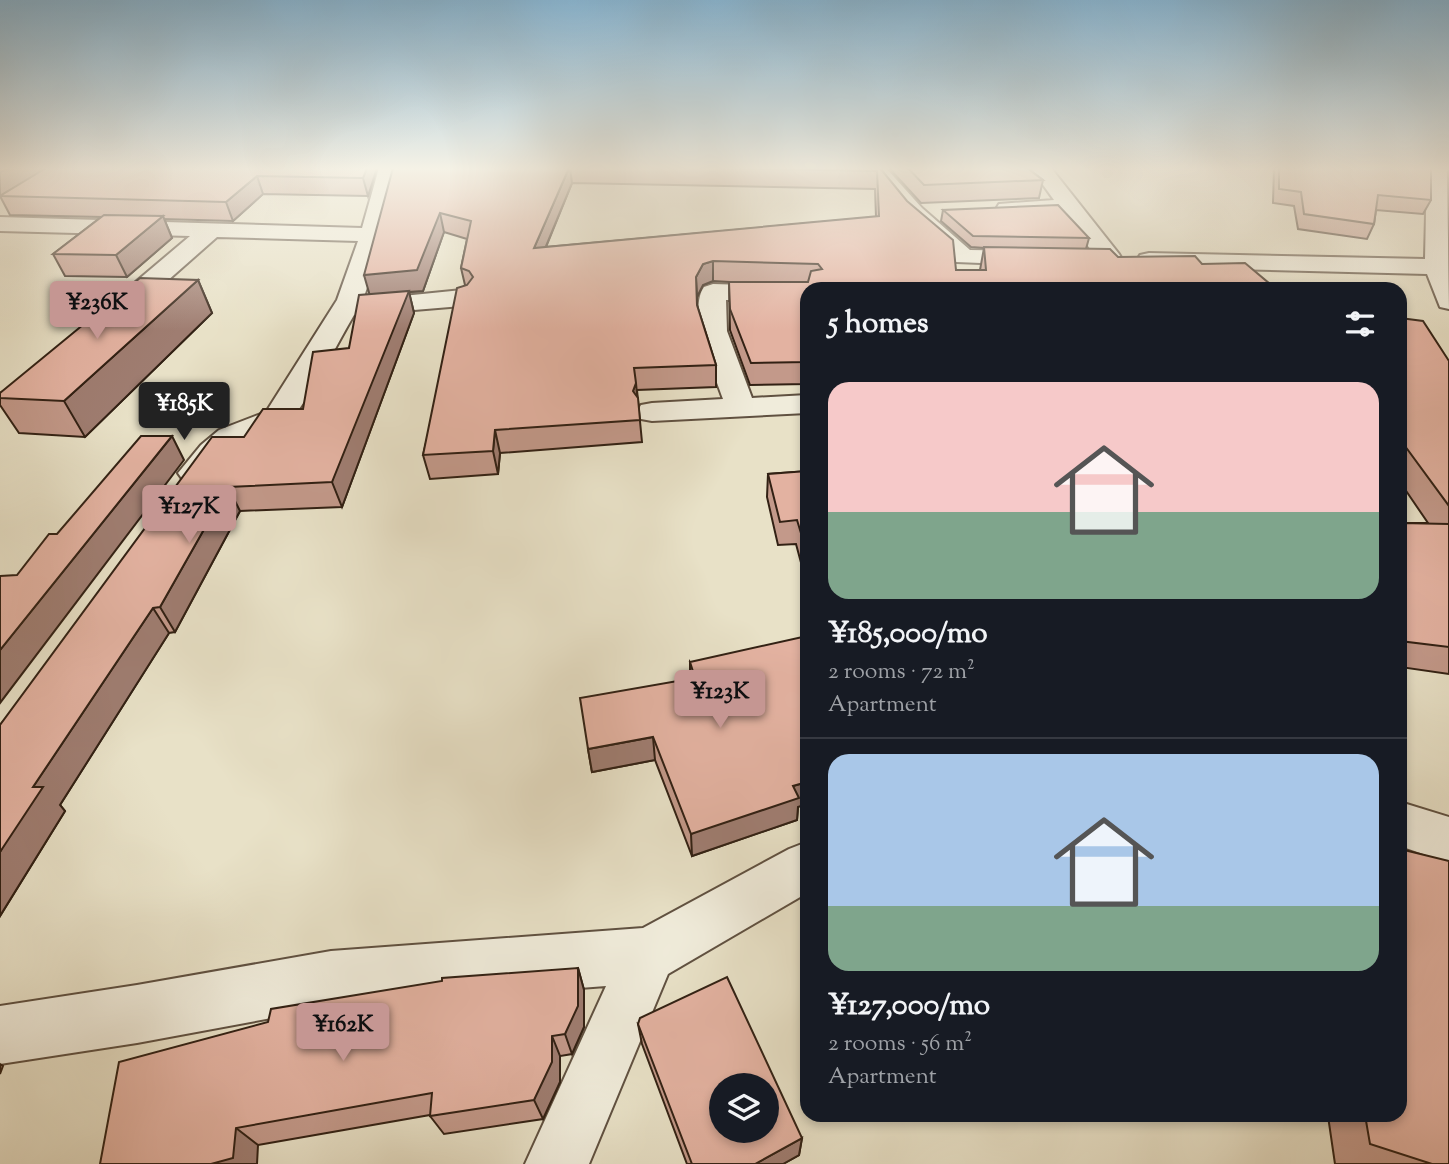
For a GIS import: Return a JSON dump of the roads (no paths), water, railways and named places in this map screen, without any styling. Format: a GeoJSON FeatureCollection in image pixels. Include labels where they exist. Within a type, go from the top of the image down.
{"type":"FeatureCollection","features":[{"type":"Feature","properties":{"kind":"street"},"geometry":{"type":"LineString","coordinates":[[181,493],[213,448],[242,429],[277,418],[350,300],[375,222]]}},
{"type":"Feature","properties":{"kind":"street"},"geometry":{"type":"LineString","coordinates":[[923,222],[965,267],[1057,258]]}},
{"type":"Feature","properties":{"kind":"street"},"geometry":{"type":"LineString","coordinates":[[1082,222],[1110,259]]}},
{"type":"Feature","properties":{"kind":"street"},"geometry":{"type":"LineString","coordinates":[[1437,222],[1437,267],[1449,301]]}},
{"type":"Feature","properties":{"kind":"street"},"geometry":{"type":"LineString","coordinates":[[0,224],[372,235]]}},
{"type":"Feature","properties":{"kind":"street"},"geometry":{"type":"LineString","coordinates":[[113,316],[212,230]]}},
{"type":"Feature","properties":{"kind":"street"},"geometry":{"type":"LineString","coordinates":[[1084,259],[1437,267]]}},
{"type":"Feature","properties":{"kind":"street"},"geometry":{"type":"LineString","coordinates":[[741,408],[713,331],[713,292],[800,292]]}},
{"type":"Feature","properties":{"kind":"street"},"geometry":{"type":"LineString","coordinates":[[345,309],[462,298]]}},
{"type":"Feature","properties":{"kind":"street"},"geometry":{"type":"LineString","coordinates":[[652,412],[800,404]]}},
{"type":"Feature","properties":{"kind":"street"},"geometry":{"type":"LineString","coordinates":[[1407,826],[1449,840]]}},
{"type":"Feature","properties":{"kind":"street"},"geometry":{"type":"LineString","coordinates":[[0,1035],[331,979],[648,955],[800,870]]}},
{"type":"Feature","properties":{"kind":"street"},"geometry":{"type":"LineString","coordinates":[[557,1164],[648,955]]}}]}
